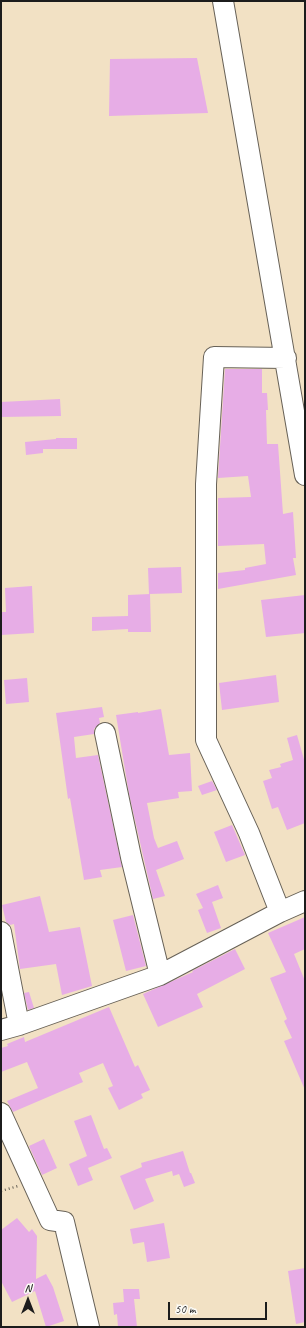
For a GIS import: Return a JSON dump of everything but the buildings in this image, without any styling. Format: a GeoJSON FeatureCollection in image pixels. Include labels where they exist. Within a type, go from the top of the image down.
{"type":"FeatureCollection","features":[{"type":"Feature","properties":{"kind":"street"},"geometry":{"type":"LineString","coordinates":[[223,1],[293,366],[305,475]]}},
{"type":"Feature","properties":{"kind":"street"},"geometry":{"type":"LineString","coordinates":[[280,912],[249,833],[206,740],[206,484],[214,358],[293,366]]}},
{"type":"Feature","properties":{"kind":"street"},"geometry":{"type":"LineString","coordinates":[[105,733],[131,857],[160,975]]}},
{"type":"Feature","properties":{"kind":"street"},"geometry":{"type":"LineString","coordinates":[[1,932],[10,1027],[160,975],[280,912],[305,901]]}},
{"type":"Feature","properties":{"kind":"street"},"geometry":{"type":"LineString","coordinates":[[1,1113],[50,1220],[64,1222],[89,1327]]}}]}
